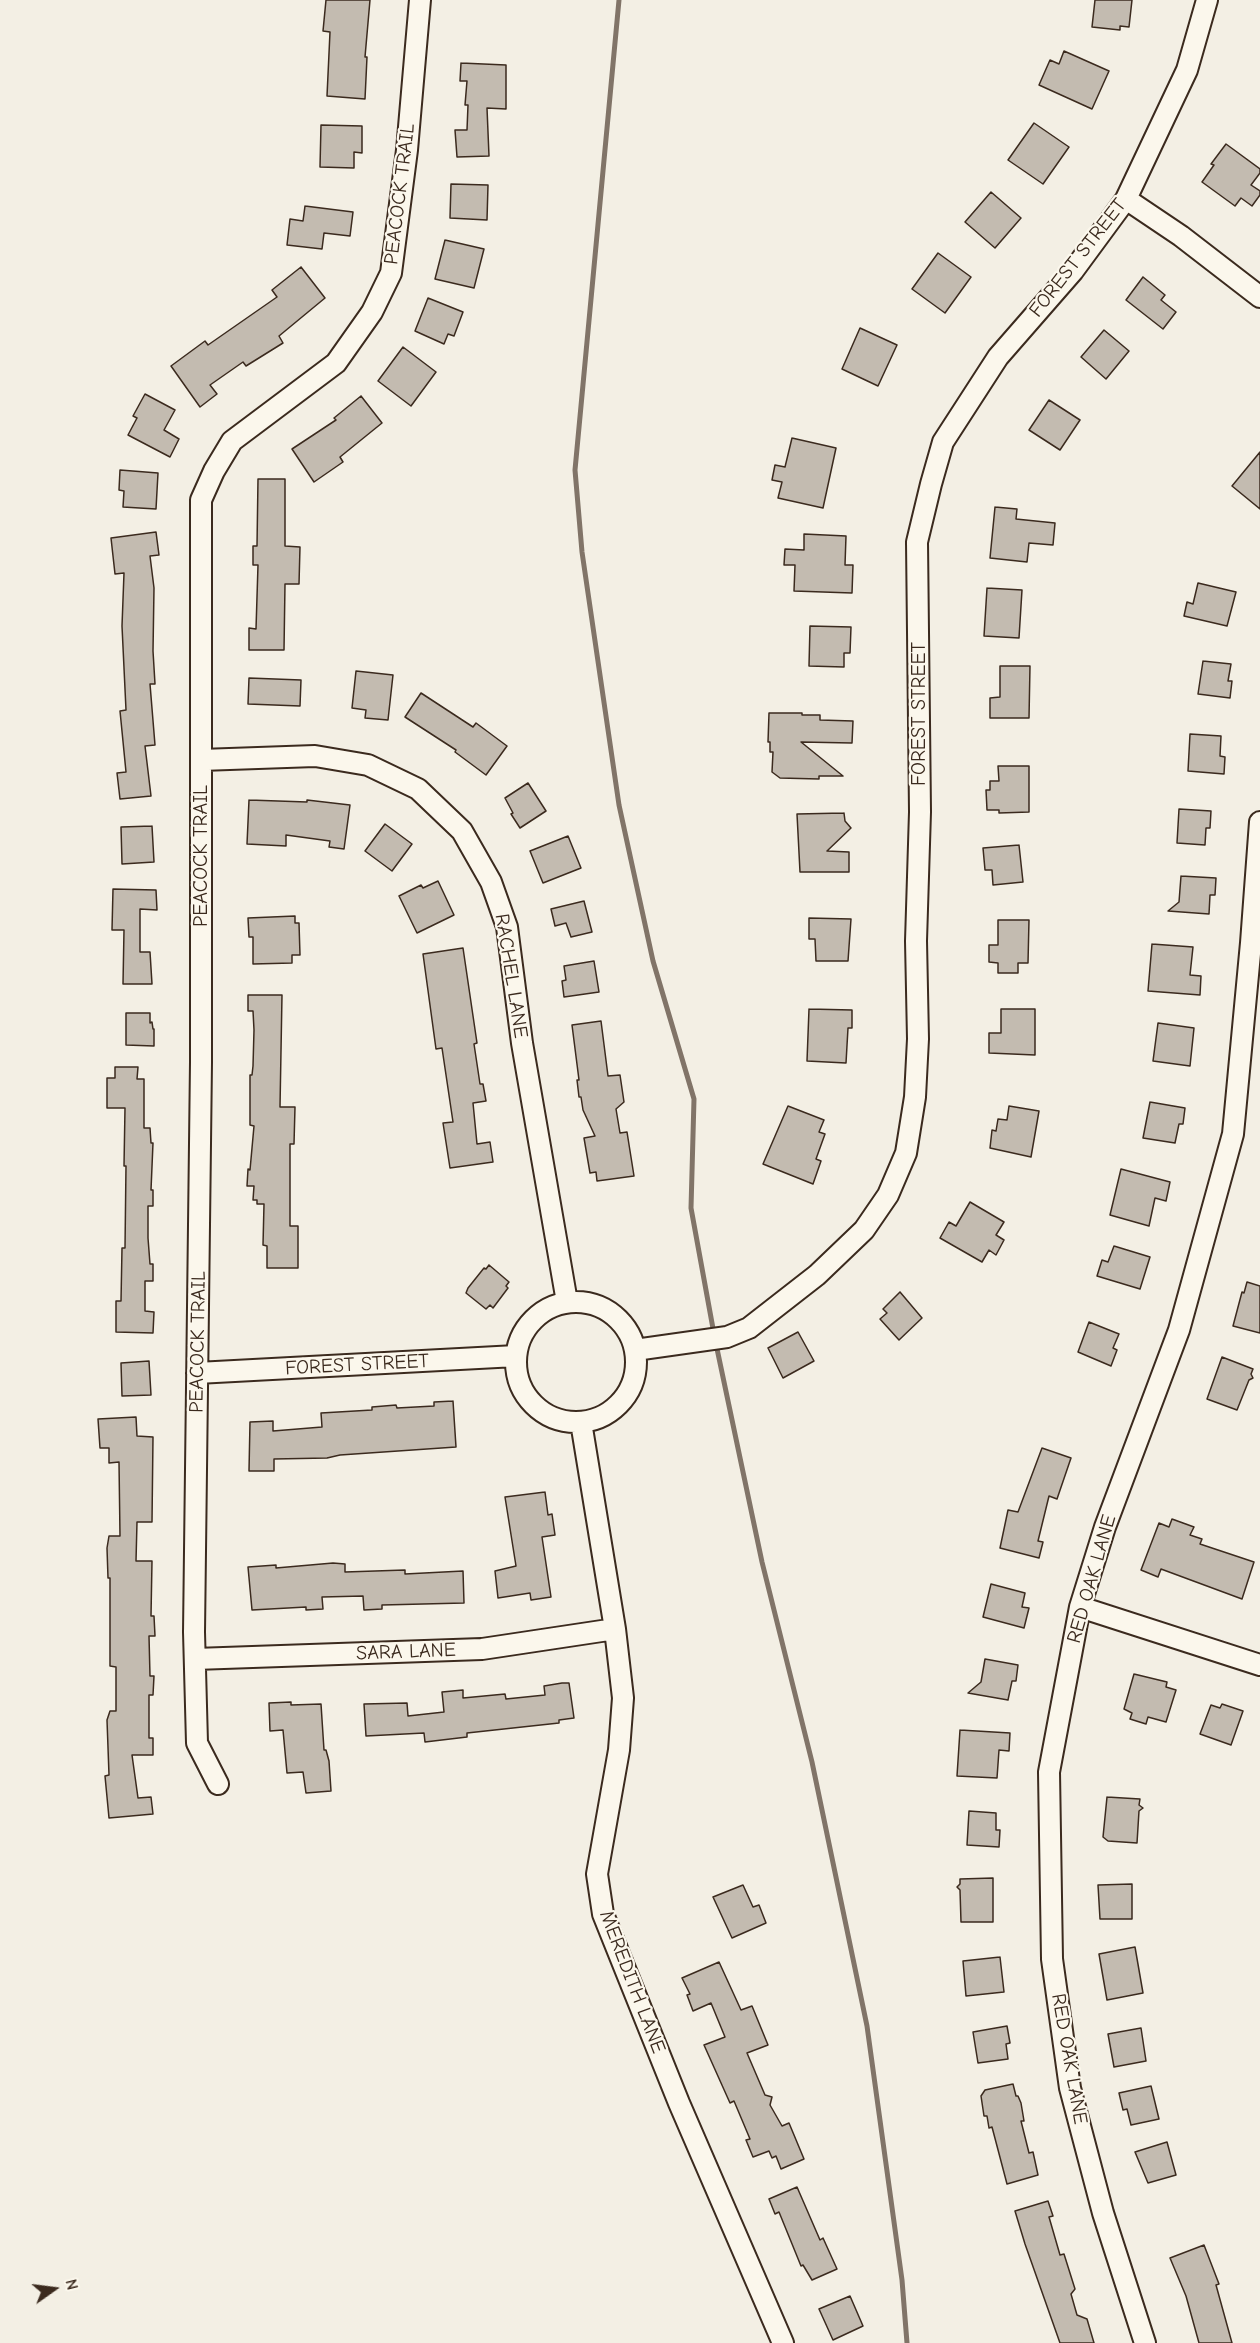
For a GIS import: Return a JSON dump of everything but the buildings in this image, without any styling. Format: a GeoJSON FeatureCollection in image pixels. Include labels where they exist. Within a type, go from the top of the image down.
{"type":"FeatureCollection","features":[{"type":"Feature","properties":{"kind":"street","name":"PEACOCK TRAIL"},"geometry":{"type":"LineString","coordinates":[[218,1784],[197,1743],[195,1659],[201,500],[214,471],[232,441],[336,363],[372,312],[391,273],[407,150],[420,0]]}},
{"type":"Feature","properties":{"kind":"street","name":"FOREST STREET"},"geometry":{"type":"LineString","coordinates":[[635,1350],[727,1337],[749,1328],[817,1275],[864,1230],[888,1195],[906,1153],[915,1097],[918,1039],[916,941],[920,812],[917,542],[943,442],[998,357],[1073,271],[1126,199],[1187,70],[1207,0]]}},
{"type":"Feature","properties":{"kind":"street"},"geometry":{"type":"LineString","coordinates":[[1126,199],[1181,236],[1260,297]]}},
{"type":"Feature","properties":{"kind":"street","name":"RACHEL LANE"},"geometry":{"type":"LineString","coordinates":[[201,760],[315,756],[368,765],[418,789],[462,831],[491,882],[507,927],[522,1043],[567,1302]]}},
{"type":"Feature","properties":{"kind":"street","name":"RED OAK LANE"},"geometry":{"type":"LineString","coordinates":[[1145,2343],[1102,2213],[1070,2088],[1052,1959],[1049,1772],[1080,1607],[1105,1527],[1179,1330],[1233,1134],[1260,822]]}},
{"type":"Feature","properties":{"kind":"street"},"geometry":{"type":"LineString","coordinates":[[567,1302],[586,1302],[603,1308],[618,1318],[629,1333],[635,1350],[636,1370],[630,1390],[617,1406],[600,1417],[581,1422],[560,1420],[541,1411],[526,1396],[518,1377],[516,1356],[519,1341],[527,1326],[538,1314],[552,1306],[567,1302]]}},
{"type":"Feature","properties":{"kind":"street","name":"FOREST STREET"},"geometry":{"type":"LineString","coordinates":[[197,1373],[516,1356]]}},
{"type":"Feature","properties":{"kind":"street","name":"MEREDITH LANE"},"geometry":{"type":"LineString","coordinates":[[581,1422],[615,1629],[623,1698],[619,1750],[597,1874],[603,1914],[683,2114],[783,2343]]}},
{"type":"Feature","properties":{"kind":"street"},"geometry":{"type":"LineString","coordinates":[[1080,1607],[1260,1665]]}},
{"type":"Feature","properties":{"kind":"street","name":"SARA LANE"},"geometry":{"type":"LineString","coordinates":[[195,1659],[482,1649],[615,1629]]}},
{"type":"Feature","properties":{"kind":"waterway"},"geometry":{"type":"LineString","coordinates":[[619,0],[575,470],[582,552],[619,805],[653,961],[694,1099],[691,1208],[714,1334]]}},
{"type":"Feature","properties":{"kind":"waterway"},"geometry":{"type":"LineString","coordinates":[[716,1344],[762,1562],[812,1762],[867,2026],[902,2280],[907,2343]]}}]}
